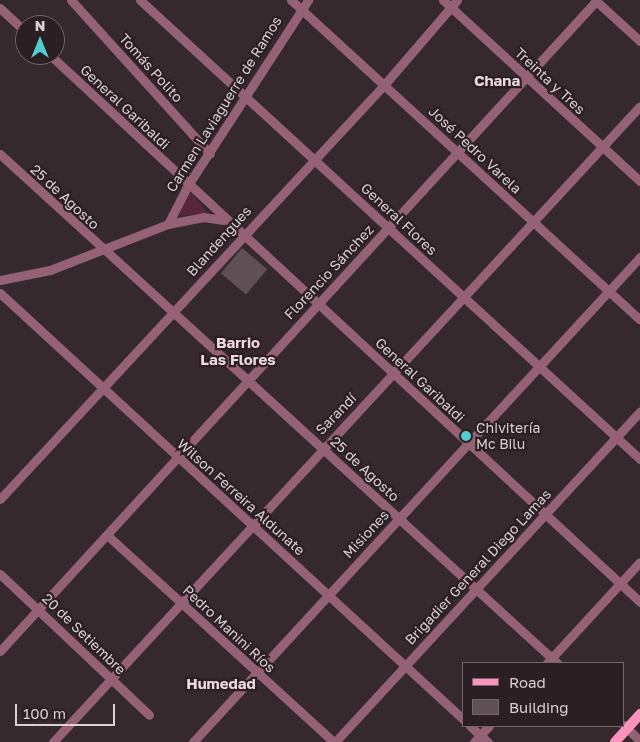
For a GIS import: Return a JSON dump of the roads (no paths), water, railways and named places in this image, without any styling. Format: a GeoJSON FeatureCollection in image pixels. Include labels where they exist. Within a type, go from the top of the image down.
{"type":"FeatureCollection","features":[{"type":"Feature","properties":{"kind":"main road"},"geometry":{"type":"LineString","coordinates":[[615,742],[626,727],[640,714]]}},
{"type":"Feature","properties":{"kind":"street","name":"Tomás Polito"},"geometry":{"type":"LineString","coordinates":[[71,0],[210,154]]}},
{"type":"Feature","properties":{"kind":"street","name":"General Flores"},"geometry":{"type":"LineString","coordinates":[[140,0],[640,459]]}},
{"type":"Feature","properties":{"kind":"street","name":"José Pedro Varela"},"geometry":{"type":"LineString","coordinates":[[291,0],[640,320]]}},
{"type":"Feature","properties":{"kind":"street","name":"Carmen Laviaguerre de Ramos"},"geometry":{"type":"LineString","coordinates":[[168,224],[188,185],[210,154],[300,8],[308,0]]}},
{"type":"Feature","properties":{"kind":"street"},"geometry":{"type":"LineString","coordinates":[[596,0],[640,41]]}},
{"type":"Feature","properties":{"kind":"street","name":"Florencio Sánchez"},"geometry":{"type":"LineString","coordinates":[[0,651],[458,153],[596,0]]}},
{"type":"Feature","properties":{"kind":"street","name":"Treinta y Tres"},"geometry":{"type":"LineString","coordinates":[[450,2],[526,78],[640,181]]}},
{"type":"Feature","properties":{"kind":"street","name":"Blandengues"},"geometry":{"type":"LineString","coordinates":[[0,499],[104,390],[242,235],[384,86],[450,2]]}},
{"type":"Feature","properties":{"kind":"street"},"geometry":{"type":"LineString","coordinates":[[0,8],[15,22]]}},
{"type":"Feature","properties":{"kind":"street","name":"General Garibaldi"},"geometry":{"type":"LineString","coordinates":[[61,65],[224,220],[318,304],[640,602]]}},
{"type":"Feature","properties":{"kind":"street","name":"Sarandí"},"geometry":{"type":"LineString","coordinates":[[53,742],[113,680],[253,527],[322,448],[393,374],[640,106]]}},
{"type":"Feature","properties":{"kind":"street","name":"25 de Agosto"},"geometry":{"type":"LineString","coordinates":[[0,154],[101,250],[172,312],[476,589],[552,662]]}},
{"type":"Feature","properties":{"kind":"street"},"geometry":{"type":"LineString","coordinates":[[0,280],[50,270],[168,224],[202,217],[224,220]]}},
{"type":"Feature","properties":{"kind":"street","name":"Misiones"},"geometry":{"type":"LineString","coordinates":[[194,742],[640,257]]}},
{"type":"Feature","properties":{"kind":"street","name":"Wilson Ferreira Aldunate"},"geometry":{"type":"LineString","coordinates":[[0,293],[404,667],[462,718]]}},
{"type":"Feature","properties":{"kind":"street","name":"Brigadier General Diego Lamas"},"geometry":{"type":"LineString","coordinates":[[335,742],[640,410]]}},
{"type":"Feature","properties":{"kind":"street","name":"Pedro Manini Ríos"},"geometry":{"type":"LineString","coordinates":[[107,535],[335,742]]}},
{"type":"Feature","properties":{"kind":"street"},"geometry":{"type":"LineString","coordinates":[[552,662],[640,562]]}},
{"type":"Feature","properties":{"kind":"street","name":"20 de Setiembre"},"geometry":{"type":"LineString","coordinates":[[0,574],[149,715]]}},
{"type":"Feature","properties":{"kind":"street"},"geometry":{"type":"LineString","coordinates":[[471,727],[481,740],[488,727]]}},
{"type":"Feature","properties":{"kind":"street"},"geometry":{"type":"LineString","coordinates":[[626,727],[640,741]]}},
{"type":"Feature","properties":{"kind":"place","name":"Chivitería Mc Bilu"},"geometry":{"type":"Point","coordinates":[466,436]}},
{"type":"Feature","properties":{"kind":"district","name":"Chana"},"geometry":{"type":"Point","coordinates":[497,81]}},
{"type":"Feature","properties":{"kind":"district","name":"Barrio Las Flores"},"geometry":{"type":"Point","coordinates":[238,350]}},
{"type":"Feature","properties":{"kind":"district","name":"Humedad"},"geometry":{"type":"Point","coordinates":[221,684]}}]}
